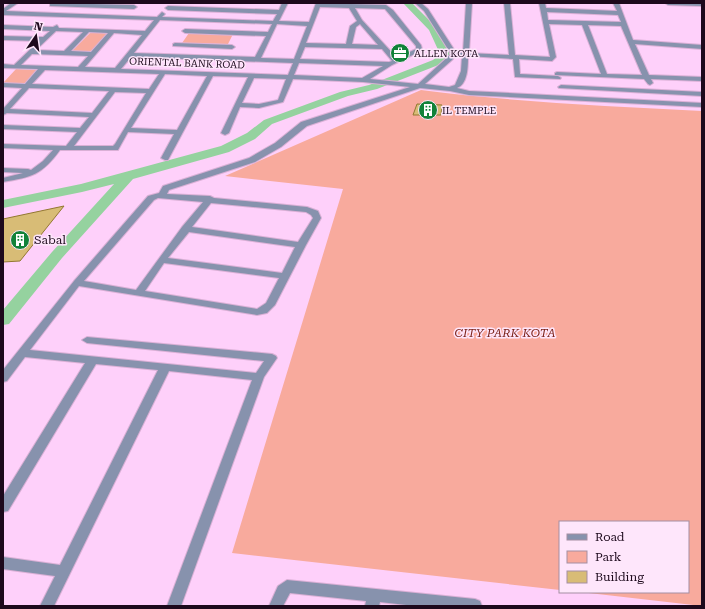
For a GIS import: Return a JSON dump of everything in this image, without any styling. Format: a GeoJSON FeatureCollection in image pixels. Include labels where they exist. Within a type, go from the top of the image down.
{"type":"FeatureCollection","features":[{"type":"Feature","properties":{"kind":"street"},"geometry":{"type":"LineString","coordinates":[[4,10],[14,3]]}},
{"type":"Feature","properties":{"kind":"street"},"geometry":{"type":"LineString","coordinates":[[200,9],[204,3]]}},
{"type":"Feature","properties":{"kind":"street"},"geometry":{"type":"LineString","coordinates":[[251,11],[256,3]]}},
{"type":"Feature","properties":{"kind":"street"},"geometry":{"type":"LineString","coordinates":[[257,60],[284,3]]}},
{"type":"Feature","properties":{"kind":"street"},"geometry":{"type":"LineString","coordinates":[[418,3],[467,56]]}},
{"type":"Feature","properties":{"kind":"street"},"geometry":{"type":"LineString","coordinates":[[163,194],[166,188],[252,160],[278,145],[304,124],[419,86],[454,55],[469,3]]}},
{"type":"Feature","properties":{"kind":"street"},"geometry":{"type":"LineString","coordinates":[[507,3],[517,76],[555,69]]}},
{"type":"Feature","properties":{"kind":"street"},"geometry":{"type":"LineString","coordinates":[[542,3],[555,69],[564,95]]}},
{"type":"Feature","properties":{"kind":"street"},"geometry":{"type":"LineString","coordinates":[[616,3],[624,22],[623,24],[657,99]]}},
{"type":"Feature","properties":{"kind":"street"},"geometry":{"type":"LineString","coordinates":[[668,3],[702,4]]}},
{"type":"Feature","properties":{"kind":"street"},"geometry":{"type":"LineString","coordinates":[[43,14],[53,4],[136,5]]}},
{"type":"Feature","properties":{"kind":"street"},"geometry":{"type":"LineString","coordinates":[[238,105],[259,106],[282,101],[319,4],[379,6],[388,9],[419,46],[417,51],[390,64],[366,81]]}},
{"type":"Feature","properties":{"kind":"street"},"geometry":{"type":"LineString","coordinates":[[125,17],[136,5]]}},
{"type":"Feature","properties":{"kind":"street"},"geometry":{"type":"LineString","coordinates":[[117,70],[170,5],[200,9],[280,12]]}},
{"type":"Feature","properties":{"kind":"street"},"geometry":{"type":"LineString","coordinates":[[351,6],[360,21],[396,61]]}},
{"type":"Feature","properties":{"kind":"street"},"geometry":{"type":"LineString","coordinates":[[4,10],[43,14],[88,30],[148,33]]}},
{"type":"Feature","properties":{"kind":"street"},"geometry":{"type":"LineString","coordinates":[[543,10],[620,13]]}},
{"type":"Feature","properties":{"kind":"street"},"geometry":{"type":"LineString","coordinates":[[3,27],[125,17],[311,24]]}},
{"type":"Feature","properties":{"kind":"street"},"geometry":{"type":"LineString","coordinates":[[167,56],[193,20]]}},
{"type":"Feature","properties":{"kind":"street"},"geometry":{"type":"LineString","coordinates":[[349,46],[354,26],[360,21]]}},
{"type":"Feature","properties":{"kind":"street"},"geometry":{"type":"LineString","coordinates":[[15,67],[62,22]]}},
{"type":"Feature","properties":{"kind":"street"},"geometry":{"type":"LineString","coordinates":[[546,22],[623,24]]}},
{"type":"Feature","properties":{"kind":"street"},"geometry":{"type":"LineString","coordinates":[[584,24],[605,76]]}},
{"type":"Feature","properties":{"kind":"street"},"geometry":{"type":"LineString","coordinates":[[66,53],[88,30]]}},
{"type":"Feature","properties":{"kind":"street"},"geometry":{"type":"LineString","coordinates":[[80,69],[113,31]]}},
{"type":"Feature","properties":{"kind":"street"},"geometry":{"type":"LineString","coordinates":[[180,38],[235,40],[269,34]]}},
{"type":"Feature","properties":{"kind":"street"},"geometry":{"type":"LineString","coordinates":[[3,38],[44,39]]}},
{"type":"Feature","properties":{"kind":"street"},"geometry":{"type":"LineString","coordinates":[[180,38],[235,40]]}},
{"type":"Feature","properties":{"kind":"street"},"geometry":{"type":"LineString","coordinates":[[165,158],[235,40]]}},
{"type":"Feature","properties":{"kind":"street"},"geometry":{"type":"LineString","coordinates":[[632,42],[702,47]]}},
{"type":"Feature","properties":{"kind":"street"},"geometry":{"type":"LineString","coordinates":[[304,45],[385,47]]}},
{"type":"Feature","properties":{"kind":"street"},"geometry":{"type":"LineString","coordinates":[[31,52],[93,54]]}},
{"type":"Feature","properties":{"kind":"street"},"geometry":{"type":"LineString","coordinates":[[454,52],[467,56]]}},
{"type":"Feature","properties":{"kind":"street"},"geometry":{"type":"LineString","coordinates":[[129,55],[167,56],[219,68],[257,60],[390,64]]}},
{"type":"Feature","properties":{"kind":"street"},"geometry":{"type":"LineString","coordinates":[[449,88],[458,86],[461,82],[467,56]]}},
{"type":"Feature","properties":{"kind":"street"},"geometry":{"type":"LineString","coordinates":[[450,59],[467,56],[514,57],[555,69],[605,76],[702,79]]}},
{"type":"Feature","properties":{"kind":"street","name":"ORIENTAL BANK ROAD"},"geometry":{"type":"LineString","coordinates":[[3,66],[163,72],[219,68],[252,76],[366,81],[449,88],[464,91]]}},
{"type":"Feature","properties":{"kind":"street"},"geometry":{"type":"LineString","coordinates":[[4,112],[43,68]]}},
{"type":"Feature","properties":{"kind":"street"},"geometry":{"type":"LineString","coordinates":[[3,146],[115,148],[163,72]]}},
{"type":"Feature","properties":{"kind":"street"},"geometry":{"type":"LineString","coordinates":[[225,133],[252,76]]}},
{"type":"Feature","properties":{"kind":"street"},"geometry":{"type":"LineString","coordinates":[[3,85],[151,91]]}},
{"type":"Feature","properties":{"kind":"street"},"geometry":{"type":"LineString","coordinates":[[561,87],[702,94]]}},
{"type":"Feature","properties":{"kind":"street"},"geometry":{"type":"LineString","coordinates":[[68,148],[114,89]]}},
{"type":"Feature","properties":{"kind":"street"},"geometry":{"type":"LineString","coordinates":[[464,91],[702,101]]}},
{"type":"Feature","properties":{"kind":"street"},"geometry":{"type":"LineString","coordinates":[[464,91],[702,105]]}},
{"type":"Feature","properties":{"kind":"street"},"geometry":{"type":"LineString","coordinates":[[4,112],[94,115]]}},
{"type":"Feature","properties":{"kind":"street"},"geometry":{"type":"LineString","coordinates":[[3,127],[82,130]]}},
{"type":"Feature","properties":{"kind":"street"},"geometry":{"type":"LineString","coordinates":[[126,130],[180,132]]}},
{"type":"Feature","properties":{"kind":"street"},"geometry":{"type":"LineString","coordinates":[[3,180],[36,171],[47,164],[58,148]]}},
{"type":"Feature","properties":{"kind":"street"},"geometry":{"type":"LineString","coordinates":[[3,170],[36,171]]}},
{"type":"Feature","properties":{"kind":"street"},"geometry":{"type":"LineString","coordinates":[[3,378],[77,283],[151,198],[163,194],[307,210],[315,213],[317,218],[301,245],[270,305],[263,311],[257,312],[77,283]]}},
{"type":"Feature","properties":{"kind":"street"},"geometry":{"type":"LineString","coordinates":[[139,292],[185,229],[210,199]]}},
{"type":"Feature","properties":{"kind":"street"},"geometry":{"type":"LineString","coordinates":[[185,229],[301,245]]}},
{"type":"Feature","properties":{"kind":"street"},"geometry":{"type":"LineString","coordinates":[[162,260],[285,276]]}},
{"type":"Feature","properties":{"kind":"street"},"geometry":{"type":"LineString","coordinates":[[87,340],[272,358],[259,377],[174,606]]}},
{"type":"Feature","properties":{"kind":"street"},"geometry":{"type":"LineString","coordinates":[[23,353],[259,377]]}},
{"type":"Feature","properties":{"kind":"street"},"geometry":{"type":"LineString","coordinates":[[3,507],[92,361]]}},
{"type":"Feature","properties":{"kind":"street"},"geometry":{"type":"LineString","coordinates":[[47,606],[165,368]]}},
{"type":"Feature","properties":{"kind":"street"},"geometry":{"type":"LineString","coordinates":[[3,563],[64,571]]}},
{"type":"Feature","properties":{"kind":"street"},"geometry":{"type":"LineString","coordinates":[[276,606],[282,589],[287,586],[373,601],[475,606]]}},
{"type":"Feature","properties":{"kind":"green space"},"geometry":{"type":"Polygon","coordinates":[[[91,32],[109,33],[91,51],[72,51],[91,32]]]}},
{"type":"Feature","properties":{"kind":"green space"},"geometry":{"type":"Polygon","coordinates":[[[189,33],[233,34],[228,44],[182,43],[189,33]]]}},
{"type":"Feature","properties":{"kind":"green space"},"geometry":{"type":"Polygon","coordinates":[[[16,69],[38,70],[25,84],[3,83],[16,69]]]}},
{"type":"Feature","properties":{"kind":"green space","name":"CITY PARK KOTA"},"geometry":{"type":"Polygon","coordinates":[[[421,90],[526,101],[702,111],[702,606],[589,593],[689,593],[689,521],[559,521],[559,590],[232,553],[343,189],[225,176],[421,90]]]}},
{"type":"Feature","properties":{"kind":"building","name":"IL TEMPLE"},"geometry":{"type":"Polygon","coordinates":[[[417,104],[442,105],[441,115],[413,115],[417,104]]]}},
{"type":"Feature","properties":{"kind":"building","name":"Sabal"},"geometry":{"type":"Polygon","coordinates":[[[64,206],[20,261],[3,262],[3,219],[64,206]]]}},
{"type":"Feature","properties":{"kind":"waterway"},"geometry":{"type":"LineString","coordinates":[[128,176],[225,149],[251,136],[268,122],[344,94],[373,87],[437,62],[445,55],[433,29],[407,3]]}},
{"type":"Feature","properties":{"kind":"waterway"},"geometry":{"type":"LineString","coordinates":[[3,204],[82,188],[128,176]]}},
{"type":"Feature","properties":{"kind":"waterway"},"geometry":{"type":"LineString","coordinates":[[3,320],[57,255],[128,176]]}},
{"type":"Feature","properties":{"kind":"place","name":"ALLEN KOTA"},"geometry":{"type":"Point","coordinates":[400,53]}},
{"type":"Feature","properties":{"kind":"place","name":"IL TEMPLE"},"geometry":{"type":"Point","coordinates":[428,110]}},
{"type":"Feature","properties":{"kind":"place","name":"Sabal"},"geometry":{"type":"Point","coordinates":[20,240]}}]}
